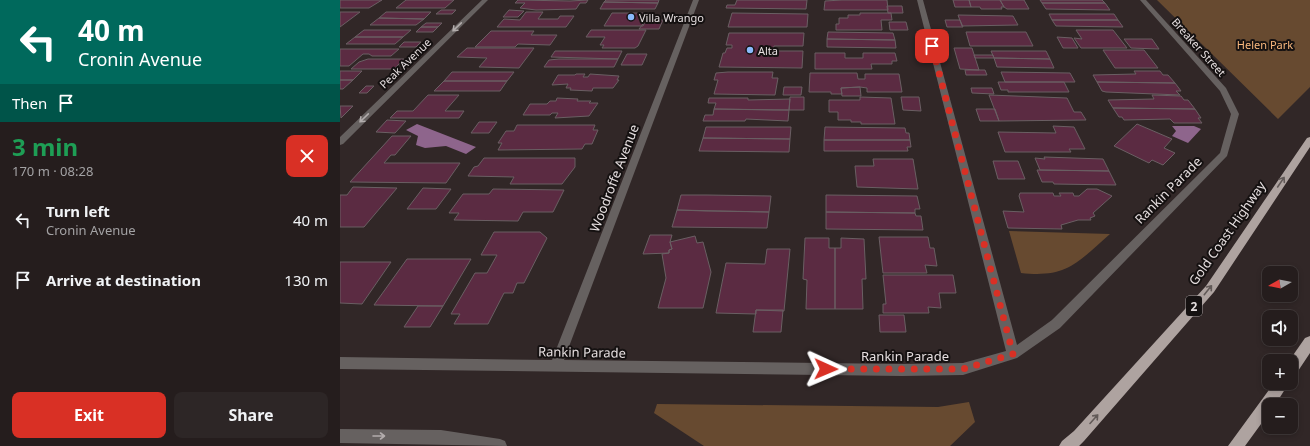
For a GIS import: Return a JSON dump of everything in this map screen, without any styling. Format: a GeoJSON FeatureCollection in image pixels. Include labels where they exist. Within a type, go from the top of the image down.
{"type":"FeatureCollection","features":[{"type":"Feature","properties":{"kind":"highway","name":"Gold Coast Highway"},"geometry":{"type":"LineString","coordinates":[[1067,446],[1079,436],[1210,288],[1310,140]]}},
{"type":"Feature","properties":{"kind":"highway"},"geometry":{"type":"LineString","coordinates":[[1298,360],[1310,342]]}},
{"type":"Feature","properties":{"kind":"highway"},"geometry":{"type":"LineString","coordinates":[[1236,446],[1277,390]]}},
{"type":"Feature","properties":{"kind":"street","name":"Peak Avenue"},"geometry":{"type":"LineString","coordinates":[[340,142],[485,0]]}},
{"type":"Feature","properties":{"kind":"street","name":"Woodroffe Avenue"},"geometry":{"type":"LineString","coordinates":[[556,366],[696,0]]}},
{"type":"Feature","properties":{"kind":"street"},"geometry":{"type":"LineString","coordinates":[[920,0],[1013,354]]}},
{"type":"Feature","properties":{"kind":"street","name":"Breaker Street"},"geometry":{"type":"LineString","coordinates":[[1143,0],[1223,90]]}},
{"type":"Feature","properties":{"kind":"street","name":"Rankin Parade"},"geometry":{"type":"LineString","coordinates":[[340,362],[902,370],[963,369],[1013,354],[1056,324],[1224,154],[1235,114],[1223,90]]}},
{"type":"Feature","properties":{"kind":"street"},"geometry":{"type":"LineString","coordinates":[[340,436],[441,437],[500,446]]}},
{"type":"Feature","properties":{"kind":"green space","name":"Helen Park"},"geometry":{"type":"Polygon","coordinates":[[[1157,0],[1310,0],[1310,87],[1278,119],[1157,0]]]}},
{"type":"Feature","properties":{"kind":"green space"},"geometry":{"type":"Polygon","coordinates":[[[1009,231],[1110,234],[1089,253],[1061,271],[1037,274],[1021,273],[1009,231]]]}},
{"type":"Feature","properties":{"kind":"green space"},"geometry":{"type":"Polygon","coordinates":[[[969,402],[975,422],[950,446],[704,446],[654,413],[657,404],[938,407],[969,402]]]}},
{"type":"Feature","properties":{"kind":"shaded area"},"geometry":{"type":"Polygon","coordinates":[[[417,124],[476,147],[466,154],[446,146],[425,148],[416,145],[418,136],[406,130],[417,124]]]}},
{"type":"Feature","properties":{"kind":"shaded area"},"geometry":{"type":"Polygon","coordinates":[[[1172,126],[1194,126],[1201,129],[1188,143],[1172,136],[1176,131],[1172,126]]]}},
{"type":"Feature","properties":{"kind":"building"},"geometry":{"type":"Polygon","coordinates":[[[340,0],[382,0],[369,8],[340,8],[340,0]]]}},
{"type":"Feature","properties":{"kind":"building"},"geometry":{"type":"Polygon","coordinates":[[[406,0],[454,0],[445,8],[396,8],[406,0]]]}},
{"type":"Feature","properties":{"kind":"building"},"geometry":{"type":"Polygon","coordinates":[[[518,0],[588,0],[586,3],[580,3],[576,9],[536,10],[520,8],[525,3],[515,3],[518,0]]]}},
{"type":"Feature","properties":{"kind":"building"},"geometry":{"type":"Polygon","coordinates":[[[606,0],[659,0],[658,3],[604,2],[606,0]]]}},
{"type":"Feature","properties":{"kind":"building"},"geometry":{"type":"Polygon","coordinates":[[[737,0],[807,0],[806,9],[726,8],[727,5],[735,5],[737,0]]]}},
{"type":"Feature","properties":{"kind":"building"},"geometry":{"type":"Polygon","coordinates":[[[887,0],[888,10],[824,10],[825,1],[887,0]]]}},
{"type":"Feature","properties":{"kind":"building"},"geometry":{"type":"Polygon","coordinates":[[[953,0],[969,0],[971,7],[955,7],[953,0]]]}},
{"type":"Feature","properties":{"kind":"building"},"geometry":{"type":"Polygon","coordinates":[[[969,0],[1000,0],[1004,7],[1001,7],[1002,9],[981,9],[980,7],[971,7],[969,0]]]}},
{"type":"Feature","properties":{"kind":"building"},"geometry":{"type":"Polygon","coordinates":[[[1000,0],[1024,0],[1029,9],[1007,9],[1000,0]]]}},
{"type":"Feature","properties":{"kind":"building"},"geometry":{"type":"Polygon","coordinates":[[[1040,0],[1102,0],[1105,3],[1042,3],[1040,0]]]}},
{"type":"Feature","properties":{"kind":"building"},"geometry":{"type":"Polygon","coordinates":[[[604,2],[658,3],[655,9],[600,9],[604,2]]]}},
{"type":"Feature","properties":{"kind":"building"},"geometry":{"type":"Polygon","coordinates":[[[1042,3],[1105,3],[1110,10],[1046,9],[1042,3]]]}},
{"type":"Feature","properties":{"kind":"building"},"geometry":{"type":"Polygon","coordinates":[[[887,6],[902,6],[903,13],[888,13],[887,6]]]}},
{"type":"Feature","properties":{"kind":"building"},"geometry":{"type":"Polygon","coordinates":[[[441,10],[456,10],[452,14],[436,14],[441,10]]]}},
{"type":"Feature","properties":{"kind":"building"},"geometry":{"type":"Polygon","coordinates":[[[509,10],[524,11],[518,17],[503,17],[509,10]]]}},
{"type":"Feature","properties":{"kind":"building"},"geometry":{"type":"Polygon","coordinates":[[[340,12],[360,12],[340,27],[340,12]]]}},
{"type":"Feature","properties":{"kind":"building"},"geometry":{"type":"Polygon","coordinates":[[[386,12],[431,12],[424,19],[379,18],[386,12]]]}},
{"type":"Feature","properties":{"kind":"building"},"geometry":{"type":"Polygon","coordinates":[[[526,12],[543,12],[538,19],[558,19],[560,16],[574,16],[566,27],[497,27],[504,19],[520,20],[526,12]]]}},
{"type":"Feature","properties":{"kind":"building","name":"Villa Wrango"},"geometry":{"type":"Polygon","coordinates":[[[612,13],[653,13],[650,20],[646,20],[643,26],[604,26],[612,13]]]}},
{"type":"Feature","properties":{"kind":"building"},"geometry":{"type":"Polygon","coordinates":[[[732,13],[808,14],[807,27],[728,27],[732,13]]]}},
{"type":"Feature","properties":{"kind":"building"},"geometry":{"type":"Polygon","coordinates":[[[860,13],[891,13],[892,20],[881,20],[882,30],[836,30],[836,24],[839,24],[839,18],[848,18],[848,15],[860,15],[860,13]]]}},
{"type":"Feature","properties":{"kind":"building"},"geometry":{"type":"Polygon","coordinates":[[[1049,14],[1114,14],[1118,20],[1052,20],[1049,14]]]}},
{"type":"Feature","properties":{"kind":"building"},"geometry":{"type":"Polygon","coordinates":[[[958,15],[1013,16],[1018,25],[962,26],[958,15]]]}},
{"type":"Feature","properties":{"kind":"building"},"geometry":{"type":"Polygon","coordinates":[[[379,18],[424,19],[416,25],[370,25],[379,18]]]}},
{"type":"Feature","properties":{"kind":"building"},"geometry":{"type":"Polygon","coordinates":[[[646,20],[663,20],[659,29],[639,29],[646,20]]]}},
{"type":"Feature","properties":{"kind":"building"},"geometry":{"type":"Polygon","coordinates":[[[945,20],[960,20],[963,27],[947,27],[945,20]]]}},
{"type":"Feature","properties":{"kind":"building"},"geometry":{"type":"Polygon","coordinates":[[[1052,20],[1118,20],[1123,27],[1056,26],[1052,20]]]}},
{"type":"Feature","properties":{"kind":"building"},"geometry":{"type":"Polygon","coordinates":[[[889,22],[906,22],[908,30],[890,30],[889,22]]]}},
{"type":"Feature","properties":{"kind":"building"},"geometry":{"type":"Polygon","coordinates":[[[426,23],[442,23],[438,27],[421,27],[426,23]]]}},
{"type":"Feature","properties":{"kind":"building"},"geometry":{"type":"Polygon","coordinates":[[[421,27],[438,27],[433,32],[416,32],[421,27]]]}},
{"type":"Feature","properties":{"kind":"building"},"geometry":{"type":"Polygon","coordinates":[[[364,30],[411,30],[403,37],[355,37],[364,30]]]}},
{"type":"Feature","properties":{"kind":"building"},"geometry":{"type":"Polygon","coordinates":[[[591,30],[646,30],[638,46],[635,48],[602,48],[604,45],[600,45],[605,37],[586,37],[591,30]]]}},
{"type":"Feature","properties":{"kind":"building"},"geometry":{"type":"Polygon","coordinates":[[[1076,30],[1113,30],[1127,48],[1081,48],[1074,38],[1082,39],[1076,30]]]}},
{"type":"Feature","properties":{"kind":"building"},"geometry":{"type":"Polygon","coordinates":[[[491,31],[534,31],[531,35],[557,35],[550,45],[518,44],[515,47],[475,47],[491,31]]]}},
{"type":"Feature","properties":{"kind":"building"},"geometry":{"type":"Polygon","coordinates":[[[828,32],[893,33],[895,40],[827,39],[828,32]]]}},
{"type":"Feature","properties":{"kind":"building"},"geometry":{"type":"Polygon","coordinates":[[[966,32],[1026,32],[1033,46],[970,46],[966,32]]]}},
{"type":"Feature","properties":{"kind":"building","name":"Alta"},"geometry":{"type":"Polygon","coordinates":[[[729,33],[804,33],[803,46],[774,46],[773,51],[803,51],[802,68],[719,67],[723,53],[725,53],[727,48],[732,48],[732,45],[726,45],[729,33]]]}},
{"type":"Feature","properties":{"kind":"building"},"geometry":{"type":"Polygon","coordinates":[[[355,37],[403,37],[395,44],[346,44],[355,37]]]}},
{"type":"Feature","properties":{"kind":"building"},"geometry":{"type":"Polygon","coordinates":[[[1057,37],[1072,38],[1078,48],[1063,48],[1057,37]]]}},
{"type":"Feature","properties":{"kind":"building"},"geometry":{"type":"Polygon","coordinates":[[[827,39],[895,40],[896,48],[827,47],[827,39]]]}},
{"type":"Feature","properties":{"kind":"building"},"geometry":{"type":"Polygon","coordinates":[[[1124,39],[1152,39],[1159,49],[1131,48],[1124,39]]]}},
{"type":"Feature","properties":{"kind":"building"},"geometry":{"type":"Polygon","coordinates":[[[404,42],[421,42],[416,47],[399,47],[404,42]]]}},
{"type":"Feature","properties":{"kind":"building"},"geometry":{"type":"Polygon","coordinates":[[[467,48],[534,48],[519,68],[479,67],[487,58],[457,57],[467,48]]]}},
{"type":"Feature","properties":{"kind":"building"},"geometry":{"type":"Polygon","coordinates":[[[954,48],[972,48],[979,70],[960,69],[954,48]]]}},
{"type":"Feature","properties":{"kind":"building"},"geometry":{"type":"Polygon","coordinates":[[[340,49],[399,49],[391,56],[372,56],[369,54],[363,54],[349,66],[340,66],[340,49]]]}},
{"type":"Feature","properties":{"kind":"building"},"geometry":{"type":"Polygon","coordinates":[[[1103,50],[1144,50],[1158,68],[1115,68],[1103,50]]]}},
{"type":"Feature","properties":{"kind":"building"},"geometry":{"type":"Polygon","coordinates":[[[555,51],[622,51],[618,59],[551,57],[555,51]]]}},
{"type":"Feature","properties":{"kind":"building"},"geometry":{"type":"Polygon","coordinates":[[[991,51],[1046,51],[1050,59],[994,58],[991,51]]]}},
{"type":"Feature","properties":{"kind":"building"},"geometry":{"type":"Polygon","coordinates":[[[815,53],[845,53],[845,58],[863,58],[863,53],[895,53],[897,61],[892,61],[892,64],[871,64],[872,69],[815,69],[815,53]]]}},
{"type":"Feature","properties":{"kind":"building"},"geometry":{"type":"Polygon","coordinates":[[[627,54],[647,54],[642,65],[621,65],[627,54]]]}},
{"type":"Feature","properties":{"kind":"building"},"geometry":{"type":"Polygon","coordinates":[[[974,55],[993,55],[994,58],[975,58],[974,55]]]}},
{"type":"Feature","properties":{"kind":"building"},"geometry":{"type":"Polygon","coordinates":[[[994,58],[1050,59],[1054,68],[997,67],[994,58]]]}},
{"type":"Feature","properties":{"kind":"building"},"geometry":{"type":"Polygon","coordinates":[[[368,59],[404,59],[394,69],[351,69],[359,62],[368,59]]]}},
{"type":"Feature","properties":{"kind":"building"},"geometry":{"type":"Polygon","coordinates":[[[618,59],[614,67],[544,67],[549,60],[618,59]]]}},
{"type":"Feature","properties":{"kind":"building"},"geometry":{"type":"Polygon","coordinates":[[[965,70],[985,70],[987,75],[966,75],[965,70]]]}},
{"type":"Feature","properties":{"kind":"building"},"geometry":{"type":"Polygon","coordinates":[[[340,71],[362,71],[353,80],[340,80],[340,71]]]}},
{"type":"Feature","properties":{"kind":"building"},"geometry":{"type":"Polygon","coordinates":[[[1134,71],[1160,71],[1163,75],[1168,75],[1175,83],[1097,82],[1093,75],[1136,74],[1134,71]]]}},
{"type":"Feature","properties":{"kind":"building"},"geometry":{"type":"Polygon","coordinates":[[[452,72],[514,72],[507,81],[444,81],[452,72]]]}},
{"type":"Feature","properties":{"kind":"building"},"geometry":{"type":"Polygon","coordinates":[[[773,72],[772,78],[778,78],[775,95],[714,94],[718,80],[714,80],[716,73],[773,72]]]}},
{"type":"Feature","properties":{"kind":"building"},"geometry":{"type":"Polygon","coordinates":[[[1001,72],[1070,73],[1075,82],[1005,82],[1001,72]]]}},
{"type":"Feature","properties":{"kind":"building"},"geometry":{"type":"Polygon","coordinates":[[[810,73],[857,73],[858,79],[865,79],[865,74],[899,74],[902,92],[867,92],[867,88],[860,87],[841,88],[842,94],[831,94],[831,92],[809,92],[810,73]]]}},
{"type":"Feature","properties":{"kind":"building"},"geometry":{"type":"Polygon","coordinates":[[[585,74],[583,77],[588,77],[590,74],[619,76],[617,80],[619,80],[613,88],[593,88],[592,91],[570,90],[571,88],[566,88],[568,84],[552,85],[558,75],[585,74]]]}},
{"type":"Feature","properties":{"kind":"building"},"geometry":{"type":"Polygon","coordinates":[[[340,80],[353,80],[343,89],[340,89],[340,80]]]}},
{"type":"Feature","properties":{"kind":"building"},"geometry":{"type":"Polygon","coordinates":[[[444,81],[507,81],[500,91],[434,91],[444,81]]]}},
{"type":"Feature","properties":{"kind":"building"},"geometry":{"type":"Polygon","coordinates":[[[998,82],[1064,82],[1069,92],[1008,92],[1008,90],[1001,90],[998,82]]]}},
{"type":"Feature","properties":{"kind":"building"},"geometry":{"type":"Polygon","coordinates":[[[1097,82],[1175,83],[1181,91],[1176,91],[1180,95],[1106,92],[1102,91],[1097,82]]]}},
{"type":"Feature","properties":{"kind":"building"},"geometry":{"type":"Polygon","coordinates":[[[366,86],[374,86],[367,93],[359,93],[366,86]]]}},
{"type":"Feature","properties":{"kind":"building"},"geometry":{"type":"Polygon","coordinates":[[[784,87],[802,87],[801,95],[783,95],[784,87]]]}},
{"type":"Feature","properties":{"kind":"building"},"geometry":{"type":"Polygon","coordinates":[[[860,87],[861,96],[842,96],[841,88],[860,87]]]}},
{"type":"Feature","properties":{"kind":"building"},"geometry":{"type":"Polygon","coordinates":[[[971,88],[992,88],[994,94],[972,93],[971,88]]]}},
{"type":"Feature","properties":{"kind":"building"},"geometry":{"type":"Polygon","coordinates":[[[428,95],[459,95],[445,111],[464,111],[459,118],[390,118],[397,111],[413,111],[428,95]]]}},
{"type":"Feature","properties":{"kind":"building"},"geometry":{"type":"Polygon","coordinates":[[[989,95],[1067,98],[1074,112],[1081,112],[1086,120],[999,121],[989,95]]]}},
{"type":"Feature","properties":{"kind":"building"},"geometry":{"type":"Polygon","coordinates":[[[1152,95],[1181,96],[1184,100],[1188,100],[1195,109],[1113,108],[1108,100],[1154,99],[1152,95]]]}},
{"type":"Feature","properties":{"kind":"building"},"geometry":{"type":"Polygon","coordinates":[[[790,97],[804,97],[804,110],[789,110],[790,97]]]}},
{"type":"Feature","properties":{"kind":"building"},"geometry":{"type":"Polygon","coordinates":[[[860,97],[891,98],[895,124],[861,124],[861,122],[851,122],[851,120],[838,120],[838,112],[829,112],[829,100],[860,100],[860,97]]]}},
{"type":"Feature","properties":{"kind":"building"},"geometry":{"type":"Polygon","coordinates":[[[901,97],[919,97],[921,111],[903,110],[901,97]]]}},
{"type":"Feature","properties":{"kind":"building"},"geometry":{"type":"Polygon","coordinates":[[[557,98],[578,99],[577,101],[591,101],[589,103],[598,103],[589,116],[555,118],[558,113],[552,113],[550,115],[523,115],[530,104],[547,104],[550,101],[556,101],[557,98]]]}},
{"type":"Feature","properties":{"kind":"building"},"geometry":{"type":"Polygon","coordinates":[[[709,98],[748,98],[748,100],[790,99],[789,110],[714,109],[716,103],[708,103],[709,98]]]}},
{"type":"Feature","properties":{"kind":"building"},"geometry":{"type":"Polygon","coordinates":[[[340,106],[353,106],[341,118],[340,106]]]}},
{"type":"Feature","properties":{"kind":"building"},"geometry":{"type":"Polygon","coordinates":[[[1113,108],[1195,109],[1201,118],[1198,118],[1202,123],[1174,123],[1170,119],[1124,120],[1122,117],[1119,117],[1113,108]]]}},
{"type":"Feature","properties":{"kind":"building"},"geometry":{"type":"Polygon","coordinates":[[[714,109],[789,110],[788,121],[746,119],[745,121],[703,121],[705,115],[713,115],[714,109]]]}},
{"type":"Feature","properties":{"kind":"building"},"geometry":{"type":"Polygon","coordinates":[[[976,109],[995,109],[999,121],[980,121],[976,109]]]}},
{"type":"Feature","properties":{"kind":"building"},"geometry":{"type":"Polygon","coordinates":[[[387,120],[406,121],[395,133],[376,132],[387,120]]]}},
{"type":"Feature","properties":{"kind":"building"},"geometry":{"type":"Polygon","coordinates":[[[479,122],[497,122],[489,133],[471,133],[479,122]]]}},
{"type":"Feature","properties":{"kind":"building"},"geometry":{"type":"Polygon","coordinates":[[[1137,124],[1172,139],[1164,148],[1175,153],[1163,165],[1152,160],[1149,163],[1114,146],[1137,124]]]}},
{"type":"Feature","properties":{"kind":"building"},"geometry":{"type":"Polygon","coordinates":[[[517,125],[595,125],[593,130],[598,130],[592,144],[585,144],[582,149],[498,150],[502,143],[498,143],[506,131],[514,131],[517,125]]]}},
{"type":"Feature","properties":{"kind":"building"},"geometry":{"type":"Polygon","coordinates":[[[1053,126],[1074,127],[1085,149],[1069,149],[1071,152],[1005,152],[998,132],[1056,133],[1053,126]]]}},
{"type":"Feature","properties":{"kind":"building"},"geometry":{"type":"Polygon","coordinates":[[[706,127],[791,127],[790,139],[703,138],[706,127]]]}},
{"type":"Feature","properties":{"kind":"building"},"geometry":{"type":"Polygon","coordinates":[[[825,127],[905,128],[906,133],[909,133],[910,140],[824,140],[825,127]]]}},
{"type":"Feature","properties":{"kind":"building"},"geometry":{"type":"Polygon","coordinates":[[[392,136],[411,136],[395,155],[391,155],[384,163],[460,163],[446,183],[350,182],[392,136]]]}},
{"type":"Feature","properties":{"kind":"building"},"geometry":{"type":"Polygon","coordinates":[[[703,138],[790,139],[789,152],[699,151],[703,138]]]}},
{"type":"Feature","properties":{"kind":"building"},"geometry":{"type":"Polygon","coordinates":[[[824,140],[910,140],[911,147],[907,147],[908,151],[824,151],[824,140]]]}},
{"type":"Feature","properties":{"kind":"building"},"geometry":{"type":"Polygon","coordinates":[[[1044,157],[1103,159],[1109,171],[1040,170],[1035,158],[1045,159],[1044,157]]]}},
{"type":"Feature","properties":{"kind":"building"},"geometry":{"type":"Polygon","coordinates":[[[484,158],[575,158],[575,167],[562,184],[510,184],[514,177],[468,176],[474,167],[478,166],[484,158]]]}},
{"type":"Feature","properties":{"kind":"building"},"geometry":{"type":"Polygon","coordinates":[[[873,159],[913,159],[918,189],[857,187],[855,166],[874,166],[873,159]]]}},
{"type":"Feature","properties":{"kind":"building"},"geometry":{"type":"Polygon","coordinates":[[[993,161],[1018,161],[1025,179],[998,179],[993,161]]]}},
{"type":"Feature","properties":{"kind":"building"},"geometry":{"type":"Polygon","coordinates":[[[1037,170],[1109,171],[1116,185],[1054,184],[1053,182],[1042,182],[1037,170]]]}},
{"type":"Feature","properties":{"kind":"building"},"geometry":{"type":"Polygon","coordinates":[[[353,187],[397,188],[364,227],[340,227],[340,195],[347,195],[353,187]]]}},
{"type":"Feature","properties":{"kind":"building"},"geometry":{"type":"Polygon","coordinates":[[[423,188],[451,189],[436,209],[407,209],[423,188]]]}},
{"type":"Feature","properties":{"kind":"building"},"geometry":{"type":"Polygon","coordinates":[[[493,189],[564,190],[553,212],[523,212],[518,221],[454,220],[459,213],[449,213],[463,194],[489,194],[493,189]]]}},
{"type":"Feature","properties":{"kind":"building"},"geometry":{"type":"Polygon","coordinates":[[[1087,189],[1097,189],[1112,196],[1093,213],[1095,216],[1090,218],[1091,220],[1078,220],[1061,225],[1062,229],[1008,228],[1003,211],[1024,212],[1019,196],[1020,193],[1053,193],[1054,196],[1061,196],[1059,193],[1073,193],[1074,196],[1079,196],[1087,189]]]}},
{"type":"Feature","properties":{"kind":"building"},"geometry":{"type":"Polygon","coordinates":[[[681,195],[771,196],[769,212],[677,210],[681,195]]]}},
{"type":"Feature","properties":{"kind":"building"},"geometry":{"type":"Polygon","coordinates":[[[826,195],[917,196],[920,209],[915,209],[915,213],[826,212],[826,195]]]}},
{"type":"Feature","properties":{"kind":"building"},"geometry":{"type":"Polygon","coordinates":[[[677,210],[769,212],[767,228],[672,227],[677,210]]]}},
{"type":"Feature","properties":{"kind":"building"},"geometry":{"type":"Polygon","coordinates":[[[826,212],[915,213],[916,216],[921,216],[923,230],[826,229],[826,212]]]}},
{"type":"Feature","properties":{"kind":"building"},"geometry":{"type":"Polygon","coordinates":[[[494,232],[540,232],[547,238],[524,283],[517,283],[513,293],[504,293],[488,324],[454,324],[460,314],[451,314],[475,273],[487,273],[497,255],[481,255],[494,232]]]}},
{"type":"Feature","properties":{"kind":"building"},"geometry":{"type":"Polygon","coordinates":[[[650,235],[672,235],[670,242],[672,249],[669,250],[669,253],[643,254],[650,235]]]}},
{"type":"Feature","properties":{"kind":"building"},"geometry":{"type":"Polygon","coordinates":[[[695,236],[697,243],[703,242],[711,272],[703,308],[658,308],[666,278],[662,254],[669,253],[669,250],[672,249],[670,242],[695,236]]]}},
{"type":"Feature","properties":{"kind":"building"},"geometry":{"type":"Polygon","coordinates":[[[879,237],[928,237],[930,248],[934,248],[937,266],[925,265],[927,273],[883,273],[879,237]]]}},
{"type":"Feature","properties":{"kind":"building"},"geometry":{"type":"Polygon","coordinates":[[[805,238],[829,238],[829,248],[835,248],[835,309],[806,309],[807,280],[803,279],[805,238]]]}},
{"type":"Feature","properties":{"kind":"building"},"geometry":{"type":"Polygon","coordinates":[[[841,238],[864,239],[866,279],[862,279],[863,309],[835,309],[835,248],[841,248],[841,238]]]}},
{"type":"Feature","properties":{"kind":"building"},"geometry":{"type":"Polygon","coordinates":[[[767,249],[790,249],[784,311],[756,310],[756,314],[716,313],[726,263],[765,264],[767,249]]]}},
{"type":"Feature","properties":{"kind":"building"},"geometry":{"type":"Polygon","coordinates":[[[407,259],[471,259],[443,306],[374,305],[407,259]]]}},
{"type":"Feature","properties":{"kind":"building"},"geometry":{"type":"Polygon","coordinates":[[[340,262],[391,262],[362,304],[340,303],[340,262]]]}},
{"type":"Feature","properties":{"kind":"building"},"geometry":{"type":"Polygon","coordinates":[[[883,275],[953,275],[956,293],[939,293],[941,308],[928,307],[929,313],[883,313],[883,304],[886,304],[883,275]]]}},
{"type":"Feature","properties":{"kind":"building"},"geometry":{"type":"Polygon","coordinates":[[[418,306],[443,306],[430,327],[404,327],[418,306]]]}},
{"type":"Feature","properties":{"kind":"building"},"geometry":{"type":"Polygon","coordinates":[[[756,310],[783,310],[781,332],[753,332],[756,310]]]}},
{"type":"Feature","properties":{"kind":"building"},"geometry":{"type":"Polygon","coordinates":[[[879,315],[904,315],[906,332],[880,332],[879,315]]]}},
{"type":"Feature","properties":{"kind":"place","name":"Villa Wrango"},"geometry":{"type":"Point","coordinates":[631,17]}},
{"type":"Feature","properties":{"kind":"place","name":"Alta"},"geometry":{"type":"Point","coordinates":[750,50]}},
{"type":"Feature","properties":{"kind":"route"},"geometry":{"type":"LineString","coordinates":[[826,369],[963,369],[1013,354],[932,46]]}}]}
